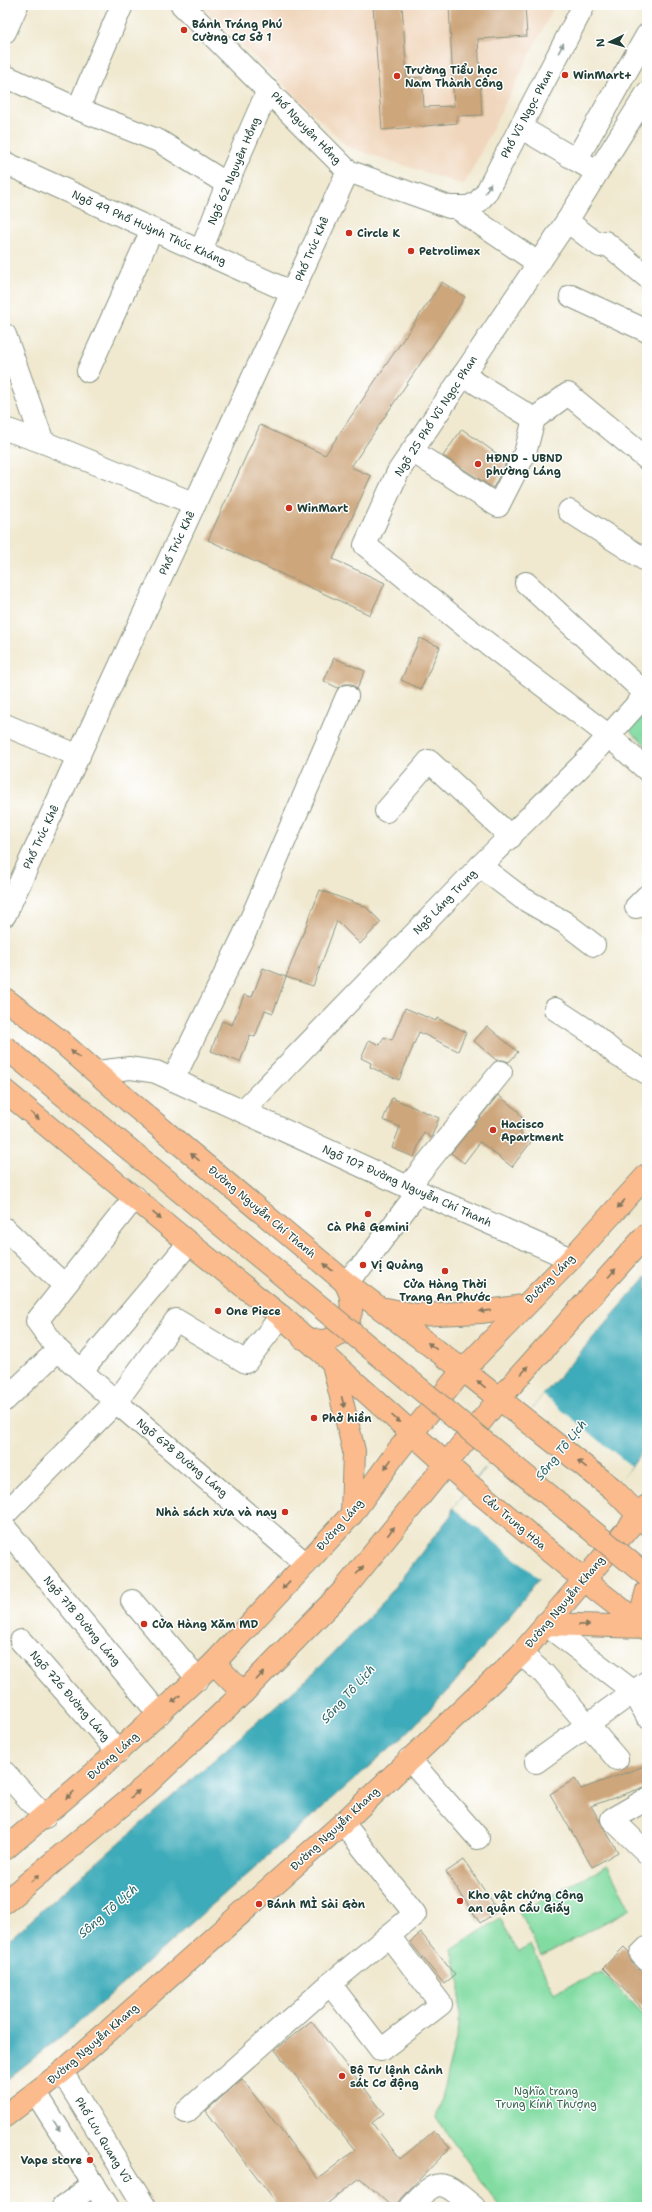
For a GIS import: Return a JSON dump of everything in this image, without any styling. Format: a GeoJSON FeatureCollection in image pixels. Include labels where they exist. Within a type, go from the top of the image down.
{"type":"FeatureCollection","features":[{"type":"Feature","properties":{"kind":"main road","name":"Đường Nguyễn Chí Thanh"},"geometry":{"type":"LineString","coordinates":[[5,999],[40,1025],[345,1282],[463,1370],[644,1515]]}},
{"type":"Feature","properties":{"kind":"main road"},"geometry":{"type":"LineString","coordinates":[[5,1047],[647,1576]]}},
{"type":"Feature","properties":{"kind":"main road"},"geometry":{"type":"LineString","coordinates":[[6,1095],[135,1197],[189,1243],[281,1316],[333,1364],[446,1463]]}},
{"type":"Feature","properties":{"kind":"main road","name":"Đường Láng"},"geometry":{"type":"LineString","coordinates":[[5,1849],[45,1817],[214,1663],[352,1514],[396,1453],[463,1370],[571,1259],[647,1175]]}},
{"type":"Feature","properties":{"kind":"main road"},"geometry":{"type":"LineString","coordinates":[[5,1902],[145,1786],[243,1693],[342,1591],[499,1399],[647,1234]]}},
{"type":"Feature","properties":{"kind":"main road"},"geometry":{"type":"LineString","coordinates":[[304,1338],[323,1341],[333,1337],[344,1328],[351,1313],[352,1299],[345,1282]]}},
{"type":"Feature","properties":{"kind":"main road"},"geometry":{"type":"LineString","coordinates":[[380,1308],[416,1315],[481,1312],[524,1306]]}},
{"type":"Feature","properties":{"kind":"main road"},"geometry":{"type":"LineString","coordinates":[[333,1364],[354,1451],[352,1514]]}},
{"type":"Feature","properties":{"kind":"main road","name":"Cầu Trung Hòa"},"geometry":{"type":"LineString","coordinates":[[446,1463],[471,1486],[557,1558],[646,1628]]}},
{"type":"Feature","properties":{"kind":"main road","name":"Đường Nguyễn Khang"},"geometry":{"type":"LineString","coordinates":[[5,2116],[62,2072],[344,1823],[409,1759],[521,1654],[545,1624],[644,1515]]}},
{"type":"Feature","properties":{"kind":"main road"},"geometry":{"type":"LineString","coordinates":[[545,1624],[646,1628],[643,1605],[647,1590]]}},
{"type":"Feature","properties":{"kind":"main road"},"geometry":{"type":"LineString","coordinates":[[214,1663],[243,1693]]}},
{"type":"Feature","properties":{"kind":"street"},"geometry":{"type":"LineString","coordinates":[[5,32],[17,5]]}},
{"type":"Feature","properties":{"kind":"street"},"geometry":{"type":"LineString","coordinates":[[78,109],[122,5]]}},
{"type":"Feature","properties":{"kind":"street","name":"Phố Nguyên Hồng"},"geometry":{"type":"LineString","coordinates":[[182,5],[348,171],[439,204],[457,208]]}},
{"type":"Feature","properties":{"kind":"street","name":"Phố Vũ Ngọc Phan"},"geometry":{"type":"LineString","coordinates":[[457,208],[468,207],[477,203],[486,193],[584,5]]}},
{"type":"Feature","properties":{"kind":"street"},"geometry":{"type":"LineString","coordinates":[[576,160],[647,35]]}},
{"type":"Feature","properties":{"kind":"street"},"geometry":{"type":"LineString","coordinates":[[626,72],[647,82]]}},
{"type":"Feature","properties":{"kind":"street"},"geometry":{"type":"LineString","coordinates":[[5,76],[78,109],[159,141],[227,184]]}},
{"type":"Feature","properties":{"kind":"street","name":"Ngõ 62 Nguyên Hồng"},"geometry":{"type":"LineString","coordinates":[[201,251],[227,184],[268,90]]}},
{"type":"Feature","properties":{"kind":"street","name":"Ngõ 25 Phố Vũ Ngọc Phan"},"geometry":{"type":"LineString","coordinates":[[610,736],[466,627],[365,545],[398,472],[567,220],[647,93]]}},
{"type":"Feature","properties":{"kind":"street"},"geometry":{"type":"LineString","coordinates":[[520,127],[596,172]]}},
{"type":"Feature","properties":{"kind":"street","name":"Ngõ 49 Phố Huỳnh Thúc Kháng"},"geometry":{"type":"LineString","coordinates":[[5,163],[293,293]]}},
{"type":"Feature","properties":{"kind":"street","name":"Phố Trúc Khê"},"geometry":{"type":"LineString","coordinates":[[5,915],[348,171]]}},
{"type":"Feature","properties":{"kind":"street"},"geometry":{"type":"LineString","coordinates":[[457,208],[538,263]]}},
{"type":"Feature","properties":{"kind":"street"},"geometry":{"type":"LineString","coordinates":[[567,220],[600,246],[605,242],[647,277]]}},
{"type":"Feature","properties":{"kind":"street"},"geometry":{"type":"LineString","coordinates":[[88,371],[152,230]]}},
{"type":"Feature","properties":{"kind":"street"},"geometry":{"type":"LineString","coordinates":[[571,296],[647,331]]}},
{"type":"Feature","properties":{"kind":"street"},"geometry":{"type":"LineString","coordinates":[[5,335],[43,442]]}},
{"type":"Feature","properties":{"kind":"street"},"geometry":{"type":"LineString","coordinates":[[463,374],[534,419]]}},
{"type":"Feature","properties":{"kind":"street"},"geometry":{"type":"LineString","coordinates":[[412,451],[498,506],[525,453],[534,419],[568,394],[647,460]]}},
{"type":"Feature","properties":{"kind":"street"},"geometry":{"type":"LineString","coordinates":[[5,429],[43,442],[195,504]]}},
{"type":"Feature","properties":{"kind":"street"},"geometry":{"type":"LineString","coordinates":[[569,511],[647,561]]}},
{"type":"Feature","properties":{"kind":"street"},"geometry":{"type":"LineString","coordinates":[[526,583],[647,694]]}},
{"type":"Feature","properties":{"kind":"street","name":"Ngõ Láng Trung"},"geometry":{"type":"LineString","coordinates":[[243,1111],[480,866],[511,837],[610,736],[647,694]]}},
{"type":"Feature","properties":{"kind":"street"},"geometry":{"type":"LineString","coordinates":[[173,1080],[244,935],[347,696]]}},
{"type":"Feature","properties":{"kind":"street"},"geometry":{"type":"LineString","coordinates":[[5,725],[78,756]]}},
{"type":"Feature","properties":{"kind":"street"},"geometry":{"type":"LineString","coordinates":[[610,736],[647,770]]}},
{"type":"Feature","properties":{"kind":"street"},"geometry":{"type":"LineString","coordinates":[[386,811],[429,761],[511,837]]}},
{"type":"Feature","properties":{"kind":"street"},"geometry":{"type":"LineString","coordinates":[[480,866],[522,898],[564,922],[594,945]]}},
{"type":"Feature","properties":{"kind":"street"},"geometry":{"type":"LineString","coordinates":[[555,1009],[593,1034],[616,1055],[647,1073]]}},
{"type":"Feature","properties":{"kind":"street","name":"Ngõ 107 Đường Nguyễn Chí Thanh"},"geometry":{"type":"LineString","coordinates":[[96,1072],[130,1068],[156,1072],[413,1190],[571,1259]]}},
{"type":"Feature","properties":{"kind":"street"},"geometry":{"type":"LineString","coordinates":[[345,1282],[364,1264],[413,1190],[502,1072]]}},
{"type":"Feature","properties":{"kind":"street"},"geometry":{"type":"LineString","coordinates":[[5,1229],[64,1285],[135,1197]]}},
{"type":"Feature","properties":{"kind":"street"},"geometry":{"type":"LineString","coordinates":[[82,1370],[189,1243]]}},
{"type":"Feature","properties":{"kind":"street","name":"Ngõ 678 Đường Láng"},"geometry":{"type":"LineString","coordinates":[[64,1285],[37,1321],[58,1350],[116,1402],[306,1564]]}},
{"type":"Feature","properties":{"kind":"street"},"geometry":{"type":"LineString","coordinates":[[5,1514],[116,1402],[176,1320],[246,1362],[281,1316]]}},
{"type":"Feature","properties":{"kind":"street"},"geometry":{"type":"LineString","coordinates":[[5,1400],[58,1350]]}},
{"type":"Feature","properties":{"kind":"street","name":"Ngõ 718 Đường Láng"},"geometry":{"type":"LineString","coordinates":[[5,1528],[159,1714]]}},
{"type":"Feature","properties":{"kind":"street"},"geometry":{"type":"LineString","coordinates":[[132,1601],[198,1679]]}},
{"type":"Feature","properties":{"kind":"street"},"geometry":{"type":"LineString","coordinates":[[545,1624],[641,1687],[647,1716]]}},
{"type":"Feature","properties":{"kind":"street","name":"Ngõ 726 Đường Láng"},"geometry":{"type":"LineString","coordinates":[[21,1641],[118,1752]]}},
{"type":"Feature","properties":{"kind":"street"},"geometry":{"type":"LineString","coordinates":[[521,1654],[544,1674],[617,1759]]}},
{"type":"Feature","properties":{"kind":"street"},"geometry":{"type":"LineString","coordinates":[[536,1762],[641,1687]]}},
{"type":"Feature","properties":{"kind":"street"},"geometry":{"type":"LineString","coordinates":[[409,1759],[478,1838]]}},
{"type":"Feature","properties":{"kind":"street"},"geometry":{"type":"LineString","coordinates":[[5,1773],[45,1817]]}},
{"type":"Feature","properties":{"kind":"street"},"geometry":{"type":"LineString","coordinates":[[647,1799],[612,1819],[647,1853]]}},
{"type":"Feature","properties":{"kind":"street"},"geometry":{"type":"LineString","coordinates":[[186,2112],[330,1984],[415,1914],[344,1823]]}},
{"type":"Feature","properties":{"kind":"street"},"geometry":{"type":"LineString","coordinates":[[330,1984],[381,2050],[441,2004],[389,1936]]}},
{"type":"Feature","properties":{"kind":"street"},"geometry":{"type":"LineString","coordinates":[[647,1948],[641,1954],[647,1960]]}},
{"type":"Feature","properties":{"kind":"street","name":"Phố Lưu Quang Vũ"},"geometry":{"type":"LineString","coordinates":[[62,2072],[144,2207]]}},
{"type":"Feature","properties":{"kind":"street"},"geometry":{"type":"LineString","coordinates":[[36,2093],[108,2207]]}},
{"type":"Feature","properties":{"kind":"street"},"geometry":{"type":"LineString","coordinates":[[63,2207],[94,2184]]}},
{"type":"Feature","properties":{"kind":"street"},"geometry":{"type":"LineString","coordinates":[[410,2207],[424,2192],[436,2185],[447,2185],[474,2207]]}},
{"type":"Feature","properties":{"kind":"shaded area","name":"Trường Tiểu học Nam Thành Công"},"geometry":{"type":"Polygon","coordinates":[[[201,5],[555,5],[464,185],[348,147],[201,5]]]}},
{"type":"Feature","properties":{"kind":"green space"},"geometry":{"type":"Polygon","coordinates":[[[647,710],[647,746],[629,730],[647,710]]]}},
{"type":"Feature","properties":{"kind":"green space"},"geometry":{"type":"Polygon","coordinates":[[[608,1866],[630,1909],[542,1956],[519,1912],[608,1866]]]}},
{"type":"Feature","properties":{"kind":"green space","name":"Nghĩa trang Trung Kính Thượng"},"geometry":{"type":"Polygon","coordinates":[[[500,1918],[518,1952],[531,1945],[554,1993],[602,1972],[647,2019],[647,2207],[499,2207],[436,2118],[459,2027],[460,1984],[452,1950],[500,1918]]]}},
{"type":"Feature","properties":{"kind":"water","name":"Sông Tô Lịch"},"geometry":{"type":"Polygon","coordinates":[[[647,1276],[647,1445],[631,1466],[451,1687],[408,1732],[83,2019],[5,2081],[5,1943],[322,1665],[385,1599],[451,1515],[453,1508],[543,1395],[647,1276]]]}},
{"type":"Feature","properties":{"kind":"pier"},"geometry":{"type":"Polygon","coordinates":[[[543,1395],[631,1466],[573,1542],[571,1541],[540,1579],[453,1508],[485,1469],[483,1467],[543,1395]]]}},
{"type":"Feature","properties":{"kind":"building"},"geometry":{"type":"Polygon","coordinates":[[[373,5],[402,5],[407,78],[422,77],[424,107],[454,106],[449,5],[525,5],[527,36],[478,39],[482,115],[457,116],[457,123],[382,130],[373,5]]]}},
{"type":"Feature","properties":{"kind":"building","name":"WinMart"},"geometry":{"type":"Polygon","coordinates":[[[442,282],[465,297],[351,467],[371,476],[333,559],[385,583],[370,615],[208,540],[260,425],[325,455],[442,282]]]}},
{"type":"Feature","properties":{"kind":"building","name":"HĐND - UBND phường Láng"},"geometry":{"type":"Polygon","coordinates":[[[462,429],[507,461],[493,488],[443,456],[462,429]]]}},
{"type":"Feature","properties":{"kind":"building"},"geometry":{"type":"Polygon","coordinates":[[[420,638],[440,647],[421,689],[401,680],[420,638]]]}},
{"type":"Feature","properties":{"kind":"building"},"geometry":{"type":"Polygon","coordinates":[[[334,658],[365,671],[357,689],[352,684],[345,684],[338,688],[324,681],[334,658]]]}},
{"type":"Feature","properties":{"kind":"building"},"geometry":{"type":"Polygon","coordinates":[[[320,890],[366,907],[381,922],[360,944],[337,921],[313,986],[286,977],[320,890]]]}},
{"type":"Feature","properties":{"kind":"building"},"geometry":{"type":"Polygon","coordinates":[[[263,968],[286,977],[273,1013],[265,1010],[255,1037],[250,1035],[240,1062],[211,1051],[222,1021],[232,1025],[244,995],[252,997],[263,968]]]}},
{"type":"Feature","properties":{"kind":"building"},"geometry":{"type":"Polygon","coordinates":[[[405,1008],[436,1021],[437,1018],[466,1032],[458,1051],[419,1032],[399,1080],[370,1067],[371,1063],[361,1058],[369,1040],[380,1045],[384,1037],[392,1040],[405,1008]]]}},
{"type":"Feature","properties":{"kind":"building"},"geometry":{"type":"Polygon","coordinates":[[[487,1026],[518,1052],[509,1062],[496,1060],[474,1041],[487,1026]]]}},
{"type":"Feature","properties":{"kind":"building","name":"Hacisco Apartment"},"geometry":{"type":"Polygon","coordinates":[[[498,1095],[518,1111],[526,1126],[520,1133],[531,1142],[512,1167],[480,1142],[464,1163],[451,1153],[498,1095]]]}},
{"type":"Feature","properties":{"kind":"building"},"geometry":{"type":"Polygon","coordinates":[[[392,1098],[439,1118],[431,1138],[424,1132],[414,1157],[392,1148],[400,1127],[383,1120],[392,1098]]]}},
{"type":"Feature","properties":{"kind":"building"},"geometry":{"type":"Polygon","coordinates":[[[647,1765],[647,1786],[591,1806],[618,1852],[592,1867],[550,1794],[575,1779],[581,1789],[647,1765]]]}},
{"type":"Feature","properties":{"kind":"building"},"geometry":{"type":"Polygon","coordinates":[[[464,1860],[498,1911],[480,1923],[446,1872],[464,1860]]]}},
{"type":"Feature","properties":{"kind":"building"},"geometry":{"type":"Polygon","coordinates":[[[421,1933],[455,1975],[444,1984],[410,1942],[421,1933]]]}},
{"type":"Feature","properties":{"kind":"building"},"geometry":{"type":"Polygon","coordinates":[[[624,1947],[629,1952],[632,1963],[638,1969],[647,1972],[647,2013],[603,1968],[624,1947]]]}},
{"type":"Feature","properties":{"kind":"building"},"geometry":{"type":"Polygon","coordinates":[[[311,2021],[384,2113],[372,2123],[400,2159],[434,2131],[450,2148],[401,2198],[395,2207],[392,2207],[360,2178],[323,2207],[280,2207],[206,2111],[242,2079],[318,2179],[355,2150],[275,2050],[311,2021]]]}},
{"type":"Feature","properties":{"kind":"place","name":"Bánh Tráng Phú Cường Cơ Sở 1"},"geometry":{"type":"Point","coordinates":[184,30]}},
{"type":"Feature","properties":{"kind":"place","name":"WinMart+"},"geometry":{"type":"Point","coordinates":[565,75]}},
{"type":"Feature","properties":{"kind":"place","name":"Trường Tiểu học Nam Thành Công"},"geometry":{"type":"Point","coordinates":[397,76]}},
{"type":"Feature","properties":{"kind":"place","name":"Circle K"},"geometry":{"type":"Point","coordinates":[349,233]}},
{"type":"Feature","properties":{"kind":"place","name":"Petrolimex"},"geometry":{"type":"Point","coordinates":[411,251]}},
{"type":"Feature","properties":{"kind":"place","name":"HĐND - UBND phường Láng"},"geometry":{"type":"Point","coordinates":[478,464]}},
{"type":"Feature","properties":{"kind":"place","name":"WinMart"},"geometry":{"type":"Point","coordinates":[289,508]}},
{"type":"Feature","properties":{"kind":"place","name":"Hacisco Apartment"},"geometry":{"type":"Point","coordinates":[493,1130]}},
{"type":"Feature","properties":{"kind":"place","name":"Cà Phê Gemini"},"geometry":{"type":"Point","coordinates":[368,1214]}},
{"type":"Feature","properties":{"kind":"place","name":"Vị Quảng"},"geometry":{"type":"Point","coordinates":[363,1265]}},
{"type":"Feature","properties":{"kind":"place","name":"Cửa Hàng Thời Trang An Phước"},"geometry":{"type":"Point","coordinates":[445,1271]}},
{"type":"Feature","properties":{"kind":"place","name":"One Piece"},"geometry":{"type":"Point","coordinates":[218,1311]}},
{"type":"Feature","properties":{"kind":"place","name":"Phở hiền"},"geometry":{"type":"Point","coordinates":[314,1418]}},
{"type":"Feature","properties":{"kind":"place","name":"Nhà sách xưa và nay"},"geometry":{"type":"Point","coordinates":[285,1512]}},
{"type":"Feature","properties":{"kind":"place","name":"Cửa Hàng Xăm MD"},"geometry":{"type":"Point","coordinates":[144,1624]}},
{"type":"Feature","properties":{"kind":"place","name":"Kho vật chứng Công an quận Cầu Giấy"},"geometry":{"type":"Point","coordinates":[460,1901]}},
{"type":"Feature","properties":{"kind":"place","name":"Bánh MÌ Sài Gòn"},"geometry":{"type":"Point","coordinates":[259,1904]}},
{"type":"Feature","properties":{"kind":"place","name":"Bộ Tư lệnh Cảnh sát Cơ động"},"geometry":{"type":"Point","coordinates":[342,2076]}},
{"type":"Feature","properties":{"kind":"place","name":"Vape store"},"geometry":{"type":"Point","coordinates":[90,2160]}}]}
